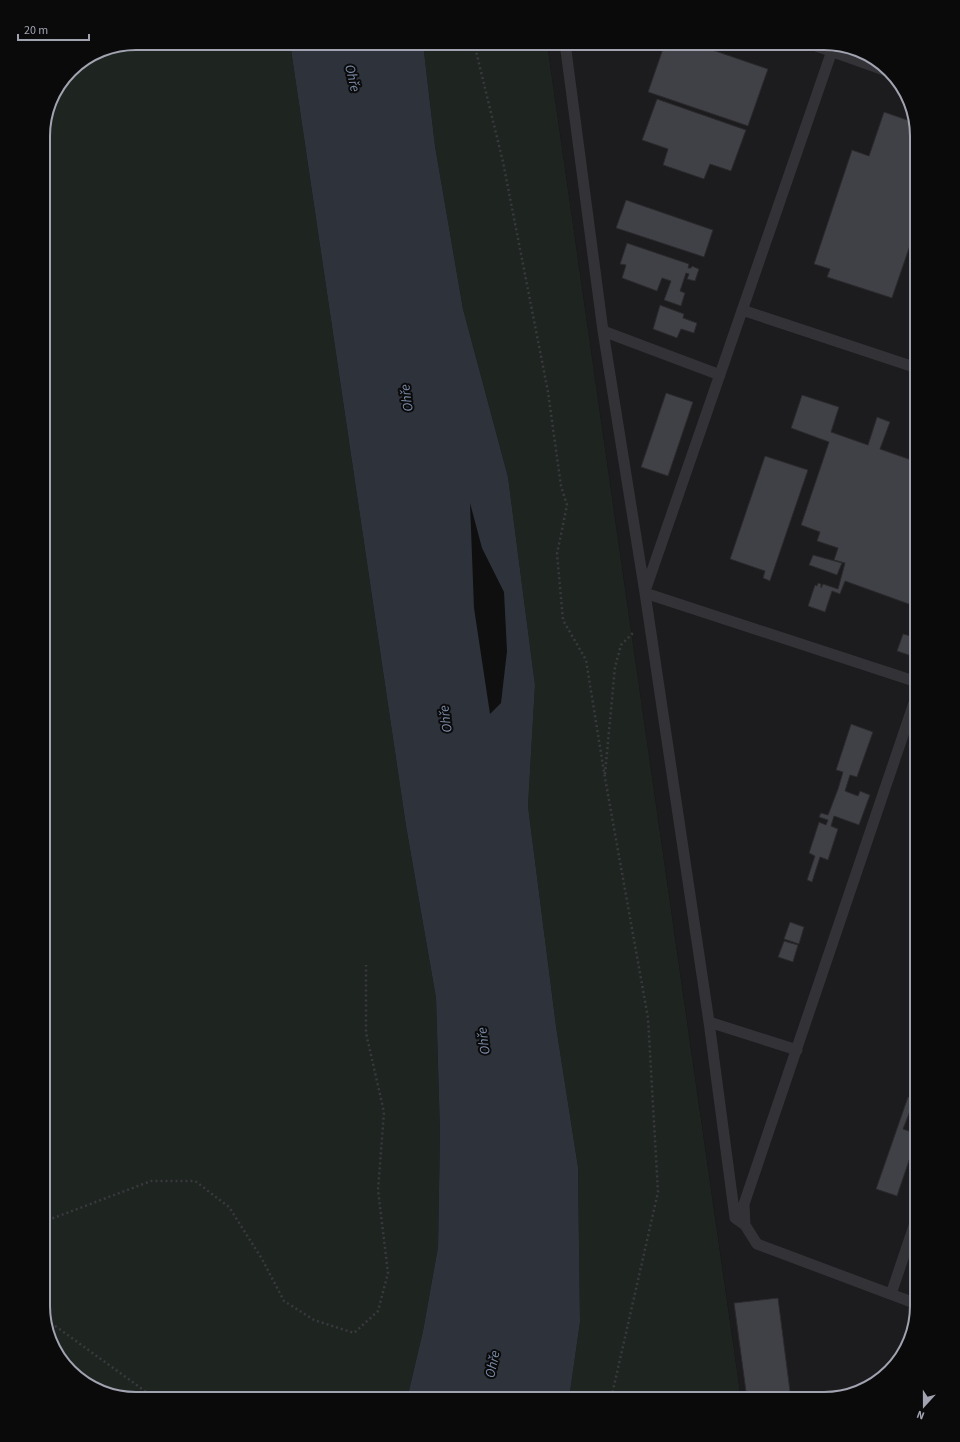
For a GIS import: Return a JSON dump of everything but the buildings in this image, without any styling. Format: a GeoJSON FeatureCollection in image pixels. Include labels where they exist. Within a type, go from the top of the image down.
{"type":"FeatureCollection","features":[{"type":"Feature","properties":{"kind":"lane"},"geometry":{"type":"LineString","coordinates":[[566,50],[603,331],[645,593],[709,1022],[736,1218],[746,1224]]}},
{"type":"Feature","properties":{"kind":"lane"},"geometry":{"type":"LineString","coordinates":[[645,593],[832,50]]}},
{"type":"Feature","properties":{"kind":"lane"},"geometry":{"type":"LineString","coordinates":[[845,53],[874,65]]}},
{"type":"Feature","properties":{"kind":"lane"},"geometry":{"type":"LineString","coordinates":[[742,310],[910,366]]}},
{"type":"Feature","properties":{"kind":"lane"},"geometry":{"type":"LineString","coordinates":[[603,331],[720,376]]}},
{"type":"Feature","properties":{"kind":"lane"},"geometry":{"type":"LineString","coordinates":[[645,593],[910,680]]}},
{"type":"Feature","properties":{"kind":"lane"},"geometry":{"type":"LineString","coordinates":[[910,715],[744,1204],[746,1224],[757,1244],[910,1301]]}},
{"type":"Feature","properties":{"kind":"lane"},"geometry":{"type":"LineString","coordinates":[[709,1022],[797,1050]]}},
{"type":"Feature","properties":{"kind":"lane"},"geometry":{"type":"LineString","coordinates":[[891,1294],[910,1238]]}},
{"type":"Feature","properties":{"kind":"path"},"geometry":{"type":"LineString","coordinates":[[476,50],[504,162],[548,392],[561,486],[567,505],[557,554],[563,620],[586,660],[605,778],[648,1018],[658,1192],[613,1392]]}},
{"type":"Feature","properties":{"kind":"path"},"geometry":{"type":"LineString","coordinates":[[605,778],[615,667],[621,645],[631,634],[649,625]]}},
{"type":"Feature","properties":{"kind":"path"},"geometry":{"type":"LineString","coordinates":[[50,1219],[151,1181],[195,1181],[229,1207],[262,1258],[284,1301],[314,1320],[354,1333],[378,1311],[388,1273],[378,1190],[384,1112],[366,1033],[366,965]]}},
{"type":"Feature","properties":{"kind":"path"},"geometry":{"type":"LineString","coordinates":[[52,1324],[146,1392]]}},
{"type":"Feature","properties":{"kind":"shaded area"},"geometry":{"type":"Polygon","coordinates":[[[130,50],[291,50],[406,826],[436,998],[440,1132],[438,1247],[423,1331],[409,1392],[130,1392],[98,1383],[79,1371],[71,1363],[62,1349],[53,1328],[50,1306],[50,130],[53,114],[59,98],[71,79],[88,64],[119,52],[130,50]]]}},
{"type":"Feature","properties":{"kind":"shaded area"},"geometry":{"type":"Polygon","coordinates":[[[424,50],[548,50],[740,1392],[570,1392],[580,1322],[578,1167],[556,1026],[528,806],[535,685],[508,477],[463,309],[435,146],[424,50]]]}},
{"type":"Feature","properties":{"kind":"shaded area"},"geometry":{"type":"Polygon","coordinates":[[[548,50],[830,50],[841,52],[872,64],[885,75],[898,93],[903,103],[909,125],[909,1317],[903,1339],[892,1358],[885,1367],[876,1374],[857,1385],[846,1389],[824,1392],[740,1392],[548,50]]]}},
{"type":"Feature","properties":{"kind":"water","name":"Ohře"},"geometry":{"type":"Polygon","coordinates":[[[291,50],[424,50],[435,146],[463,309],[508,477],[535,685],[528,806],[556,1026],[578,1167],[580,1322],[570,1392],[409,1392],[423,1331],[438,1247],[440,1132],[436,998],[406,826],[291,50]],[[470,503],[474,608],[490,714],[501,703],[507,651],[504,592],[482,548],[470,503]]]}}]}
